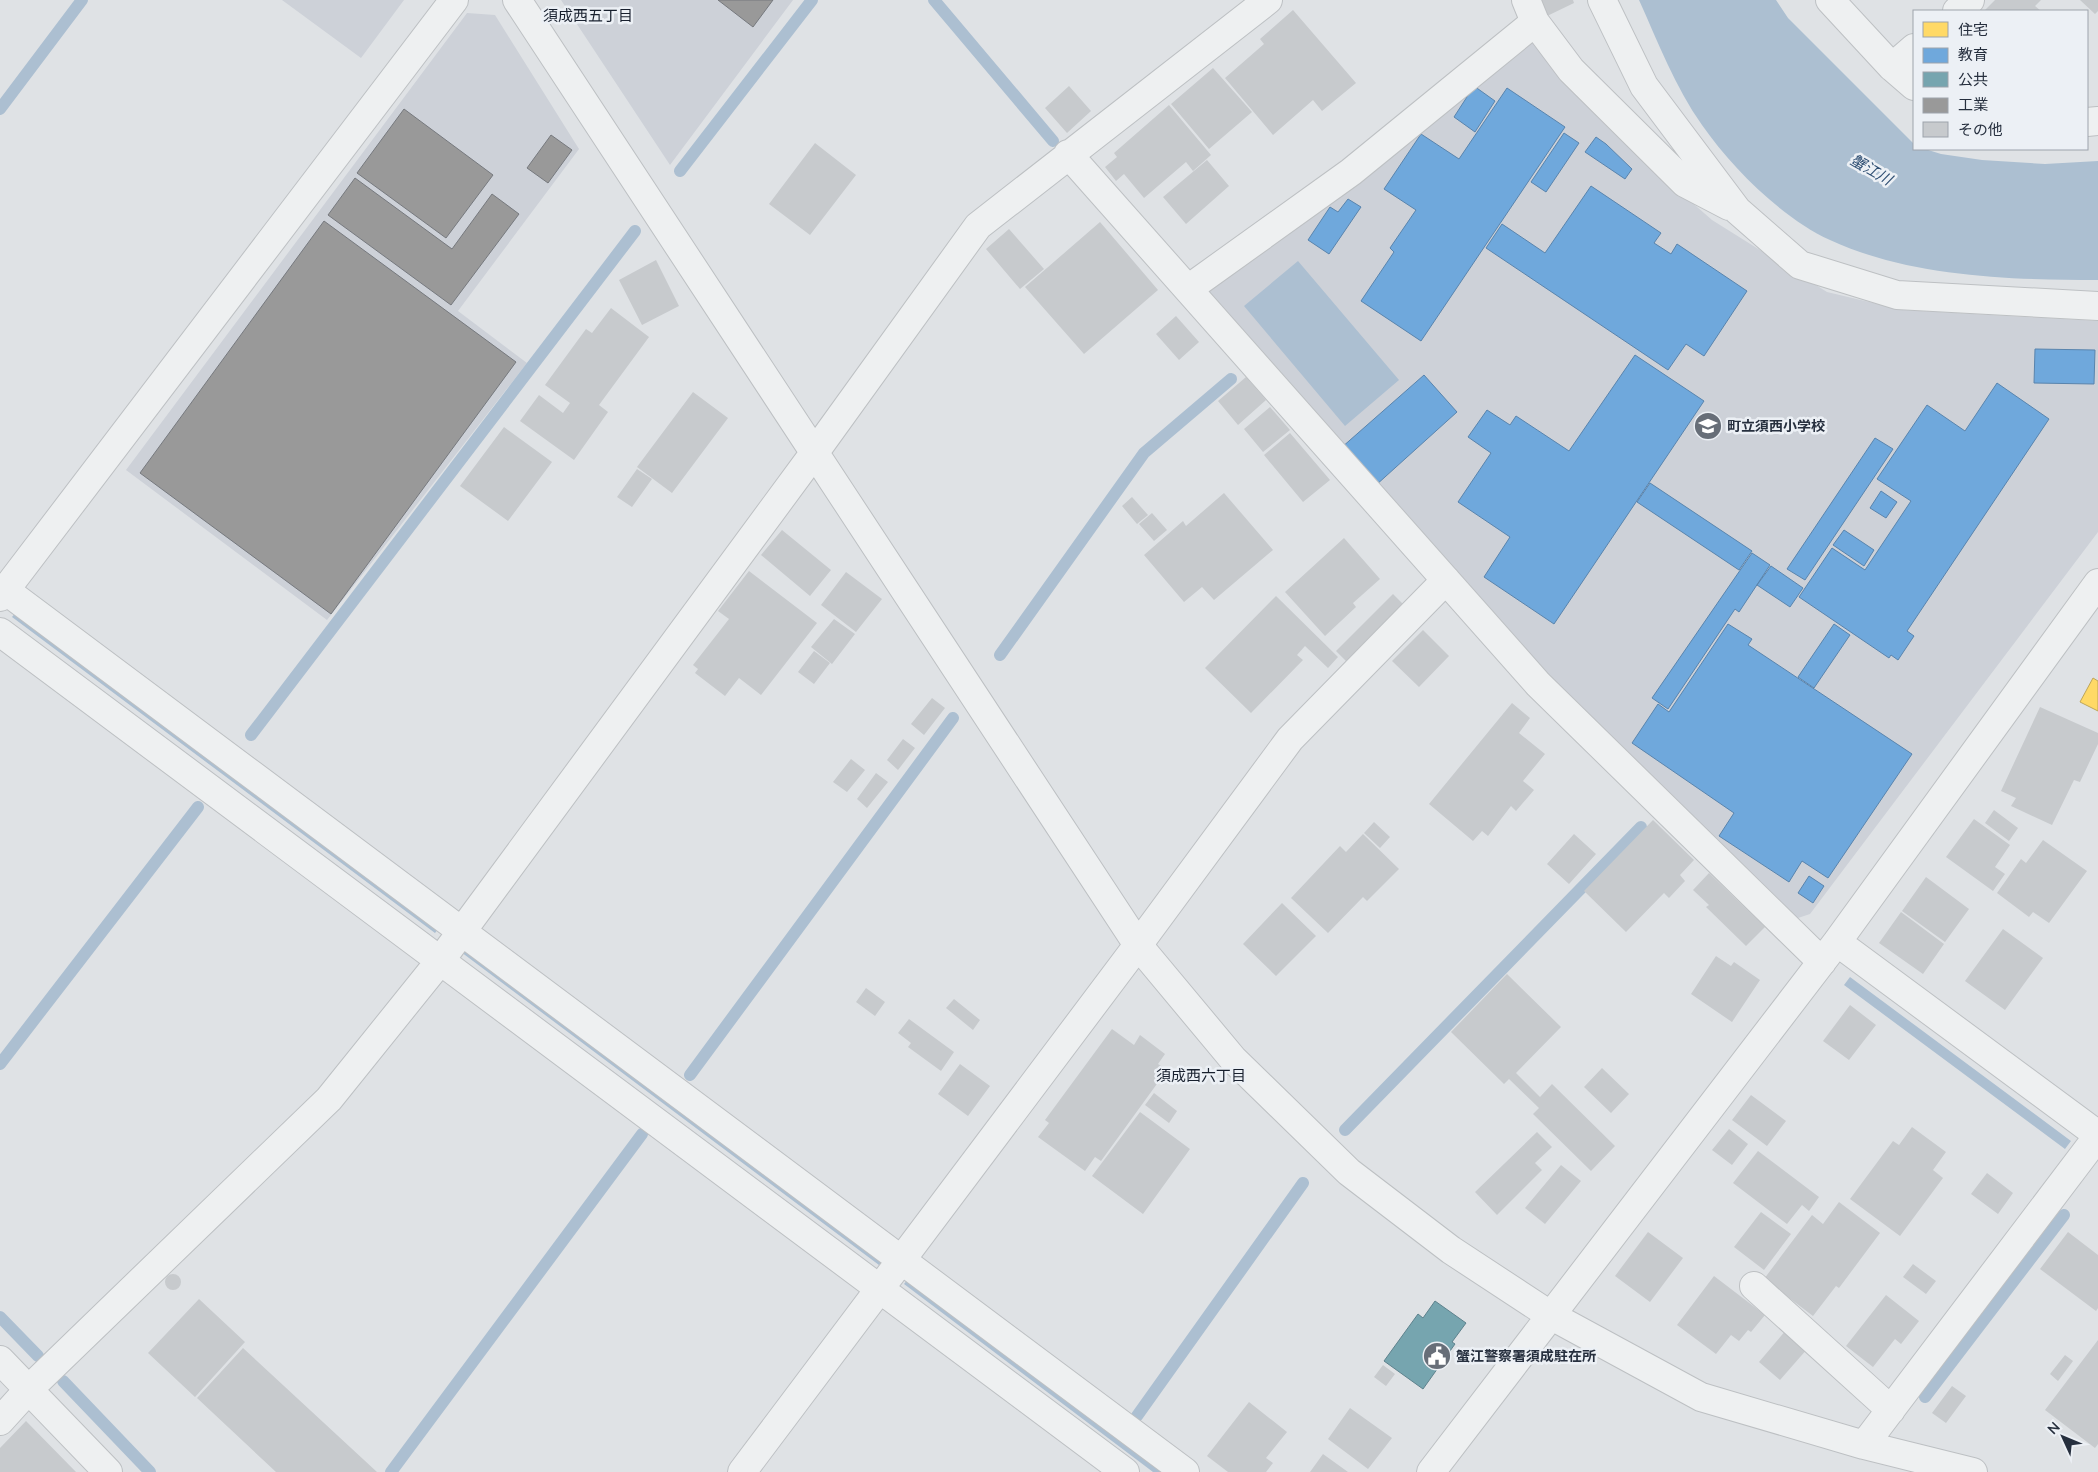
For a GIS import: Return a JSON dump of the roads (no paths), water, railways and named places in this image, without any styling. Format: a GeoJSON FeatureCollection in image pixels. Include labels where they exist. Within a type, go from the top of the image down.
{"type":"FeatureCollection","features":[{"type":"Feature","properties":{"kind":"street"},"geometry":{"type":"LineString","coordinates":[[454,0],[2,594],[461,932],[1185,1472]]}},
{"type":"Feature","properties":{"kind":"street"},"geometry":{"type":"LineString","coordinates":[[517,0],[1138,945],[1233,1059],[1349,1172],[1451,1250],[1550,1315],[1702,1397],[1864,1445],[1973,1472]]}},
{"type":"Feature","properties":{"kind":"street"},"geometry":{"type":"LineString","coordinates":[[0,1421],[29,1389],[328,1099],[440,961],[815,452],[978,226],[1268,0]]}},
{"type":"Feature","properties":{"kind":"street"},"geometry":{"type":"LineString","coordinates":[[1602,0],[1644,86],[1736,210],[1800,265],[1898,295],[2098,306]]}},
{"type":"Feature","properties":{"kind":"street"},"geometry":{"type":"LineString","coordinates":[[1830,0],[1892,67],[1913,85]]}},
{"type":"Feature","properties":{"kind":"street"},"geometry":{"type":"LineString","coordinates":[[1958,10],[1970,0]]}},
{"type":"Feature","properties":{"kind":"street"},"geometry":{"type":"LineString","coordinates":[[1188,289],[1351,172],[1531,11],[1570,70],[1685,183],[1736,210]]}},
{"type":"Feature","properties":{"kind":"street"},"geometry":{"type":"LineString","coordinates":[[1892,67],[1913,49]]}},
{"type":"Feature","properties":{"kind":"street"},"geometry":{"type":"LineString","coordinates":[[1068,154],[1538,684],[1829,952],[2098,1136],[1864,1445]]}},
{"type":"Feature","properties":{"kind":"street"},"geometry":{"type":"LineString","coordinates":[[742,1472],[1138,945],[1290,739],[1446,580]]}},
{"type":"Feature","properties":{"kind":"street"},"geometry":{"type":"LineString","coordinates":[[1431,1472],[1829,952],[2098,583]]}},
{"type":"Feature","properties":{"kind":"street"},"geometry":{"type":"LineString","coordinates":[[0,632],[1125,1472]]}},
{"type":"Feature","properties":{"kind":"street"},"geometry":{"type":"LineString","coordinates":[[1754,1286],[1891,1410]]}},
{"type":"Feature","properties":{"kind":"street"},"geometry":{"type":"LineString","coordinates":[[0,1360],[108,1472]]}},
{"type":"Feature","properties":{"kind":"water","name":"蟹江川"},"geometry":{"type":"Polygon","coordinates":[[[1639,0],[1776,0],[1788,18],[1913,143],[1913,150],[1928,150],[1941,154],[1982,160],[2045,164],[2098,161],[2098,280],[1996,277],[1927,269],[1893,262],[1861,252],[1812,231],[1776,205],[1728,158],[1692,110],[1668,64],[1639,0]]]}},
{"type":"Feature","properties":{"kind":"water"},"geometry":{"type":"Polygon","coordinates":[[[1298,261],[1399,380],[1345,426],[1244,306],[1298,261]]]}},
{"type":"Feature","properties":{"kind":"water"},"geometry":{"type":"Polygon","coordinates":[[[16,612],[439,928],[435,933],[12,617],[16,612]]]}},
{"type":"Feature","properties":{"kind":"water"},"geometry":{"type":"Polygon","coordinates":[[[464,947],[882,1261],[879,1265],[461,952],[464,947]]]}},
{"type":"Feature","properties":{"kind":"water"},"geometry":{"type":"Polygon","coordinates":[[[1850,977],[2071,1141],[2065,1149],[1844,985],[1850,977]]]}},
{"type":"Feature","properties":{"kind":"water"},"geometry":{"type":"Polygon","coordinates":[[[908,1279],[1163,1472],[1153,1472],[904,1284],[908,1279]]]}},
{"type":"Feature","properties":{"kind":"waterway"},"geometry":{"type":"LineString","coordinates":[[0,109],[82,0]]}},
{"type":"Feature","properties":{"kind":"waterway"},"geometry":{"type":"LineString","coordinates":[[680,171],[812,0]]}},
{"type":"Feature","properties":{"kind":"waterway"},"geometry":{"type":"LineString","coordinates":[[934,0],[1053,141]]}},
{"type":"Feature","properties":{"kind":"waterway"},"geometry":{"type":"LineString","coordinates":[[251,735],[635,231]]}},
{"type":"Feature","properties":{"kind":"waterway"},"geometry":{"type":"LineString","coordinates":[[1000,655],[1144,453],[1231,379]]}},
{"type":"Feature","properties":{"kind":"waterway"},"geometry":{"type":"LineString","coordinates":[[690,1075],[953,718]]}},
{"type":"Feature","properties":{"kind":"waterway"},"geometry":{"type":"LineString","coordinates":[[0,1064],[198,807]]}},
{"type":"Feature","properties":{"kind":"waterway"},"geometry":{"type":"LineString","coordinates":[[1345,1130],[1641,827]]}},
{"type":"Feature","properties":{"kind":"waterway"},"geometry":{"type":"LineString","coordinates":[[391,1472],[642,1134]]}},
{"type":"Feature","properties":{"kind":"waterway"},"geometry":{"type":"LineString","coordinates":[[1137,1416],[1303,1183]]}},
{"type":"Feature","properties":{"kind":"waterway"},"geometry":{"type":"LineString","coordinates":[[1925,1397],[2064,1215]]}},
{"type":"Feature","properties":{"kind":"waterway"},"geometry":{"type":"LineString","coordinates":[[0,1317],[38,1356]]}},
{"type":"Feature","properties":{"kind":"waterway"},"geometry":{"type":"LineString","coordinates":[[63,1381],[150,1472]]}},
{"type":"Feature","properties":{"kind":"place","name":"町立須西小学校"},"geometry":{"type":"Point","coordinates":[1708,426]}},
{"type":"Feature","properties":{"kind":"place","name":"蟹江警察署須成駐在所"},"geometry":{"type":"Point","coordinates":[1437,1356]}},
{"type":"Feature","properties":{"kind":"district","name":"須成西五丁目"},"geometry":{"type":"Point","coordinates":[588,16]}},
{"type":"Feature","properties":{"kind":"district","name":"須成西六丁目"},"geometry":{"type":"Point","coordinates":[1201,1076]}}]}
